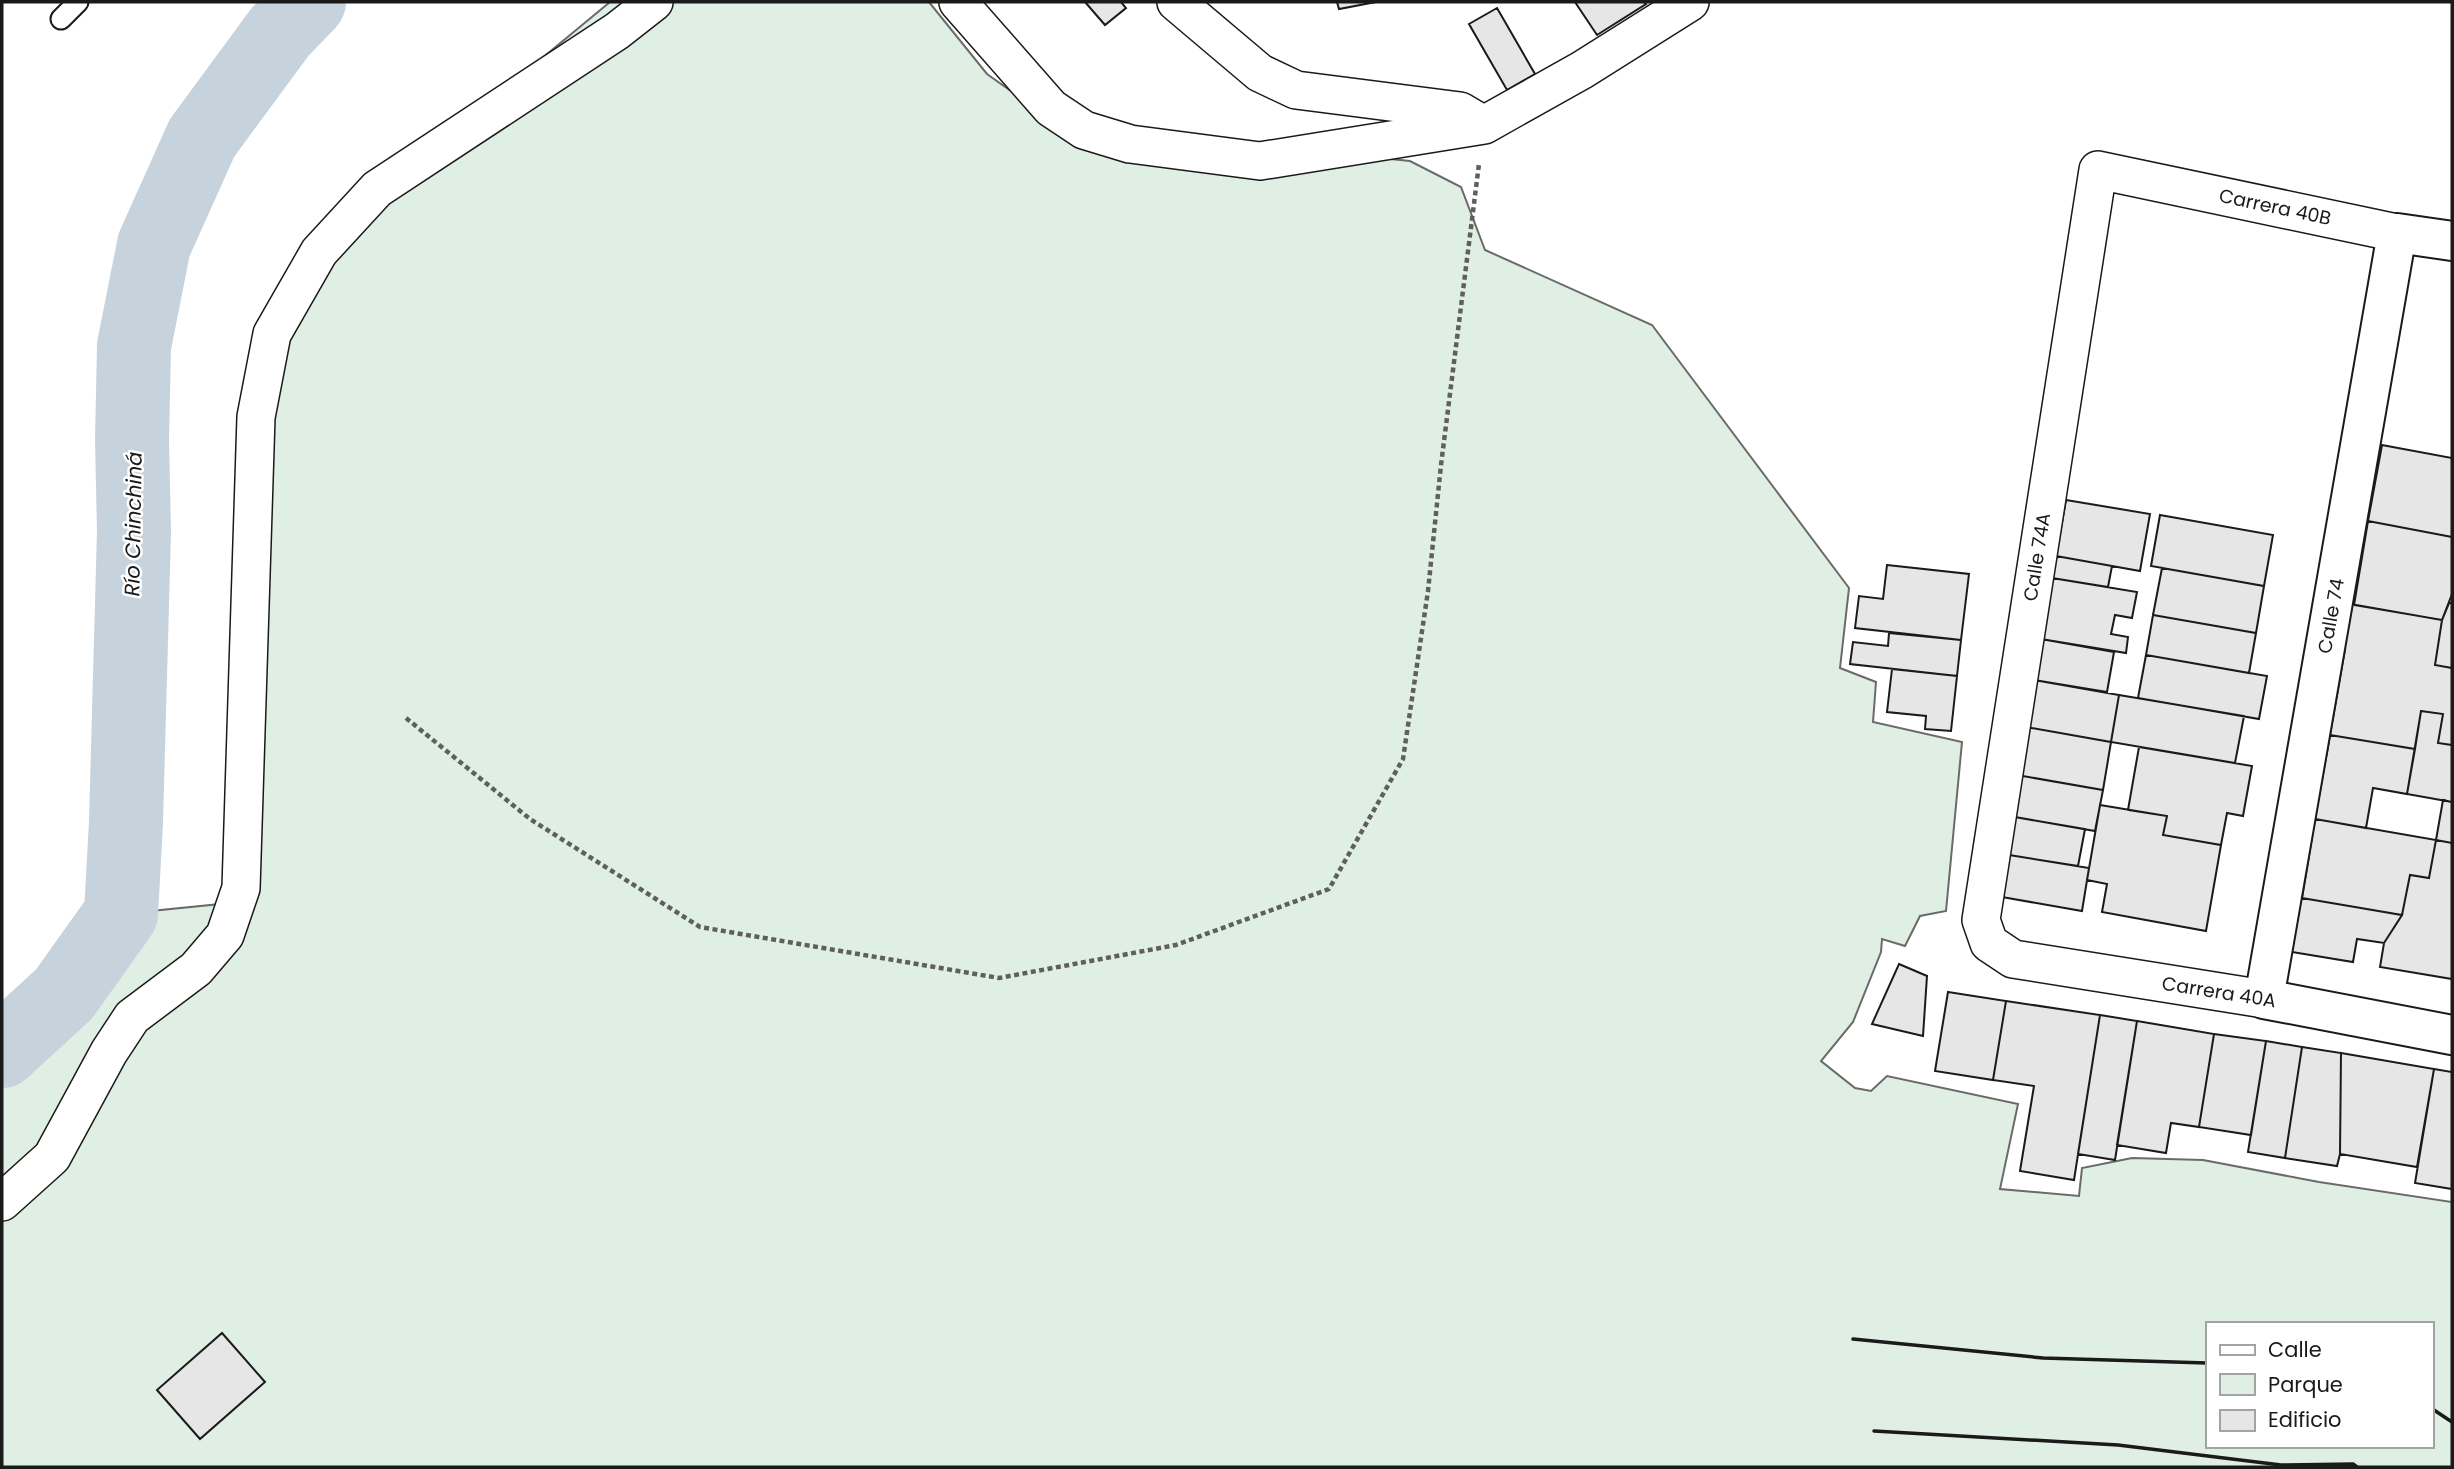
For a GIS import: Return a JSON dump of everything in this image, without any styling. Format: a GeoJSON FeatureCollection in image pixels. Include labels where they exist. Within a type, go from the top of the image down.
{"type":"FeatureCollection","features":[{"type":"Feature","properties":{"kind":"street"},"geometry":{"type":"LineString","coordinates":[[2,1202],[52,1157],[109,1052],[132,1017],[196,969],[225,935],[240,888],[256,417],[272,334],[319,252],[377,189],[617,31],[654,2]]}},
{"type":"Feature","properties":{"kind":"street"},"geometry":{"type":"LineString","coordinates":[[958,2],[1051,108],[1084,130],[1130,144],[1260,161],[1484,125],[1582,70],[1690,2]]}},
{"type":"Feature","properties":{"kind":"street"},"geometry":{"type":"LineString","coordinates":[[1176,2],[1260,73],[1296,90],[1460,111],[1484,125]]}},
{"type":"Feature","properties":{"kind":"street","name":"Carrera 40B"},"geometry":{"type":"LineString","coordinates":[[2098,170],[2397,233],[2452,241]]}},
{"type":"Feature","properties":{"kind":"street","name":"Calle 74A"},"geometry":{"type":"LineString","coordinates":[[1989,943],[1980,920],[2098,170]]}},
{"type":"Feature","properties":{"kind":"street","name":"Calle 74"},"geometry":{"type":"LineString","coordinates":[[2264,999],[2397,233]]}},
{"type":"Feature","properties":{"kind":"street","name":"Carrera 40A"},"geometry":{"type":"LineString","coordinates":[[1989,943],[2013,959],[2264,999],[2452,1035]]}},
{"type":"Feature","properties":{"kind":"lane"},"geometry":{"type":"LineString","coordinates":[[61,19],[78,2]]}},
{"type":"Feature","properties":{"kind":"path"},"geometry":{"type":"LineString","coordinates":[[406,718],[530,819],[699,927],[999,978],[1176,945],[1329,889],[1403,759],[1428,591],[1444,439],[1484,125]]}},
{"type":"Feature","properties":{"kind":"green space"},"geometry":{"type":"Polygon","coordinates":[[[610,2],[929,2],[987,74],[1032,106],[1077,127],[1410,161],[1461,187],[1485,250],[1652,325],[1849,588],[1840,668],[1876,682],[1873,722],[1962,742],[1946,911],[1920,916],[1905,946],[1882,939],[1881,952],[1853,1022],[1821,1061],[1855,1088],[1871,1091],[1887,1076],[2018,1104],[2000,1189],[2079,1196],[2082,1168],[2132,1158],[2203,1160],[2319,1182],[2452,1202],[2452,1467],[2,1467],[2,1051],[64,994],[121,914],[240,902],[248,381],[329,234],[610,2]]]}},
{"type":"Feature","properties":{"kind":"building"},"geometry":{"type":"Polygon","coordinates":[[[1085,2],[1121,2],[1126,8],[1105,25],[1085,2]]]}},
{"type":"Feature","properties":{"kind":"building"},"geometry":{"type":"Polygon","coordinates":[[[1337,2],[1376,2],[1339,9],[1337,2]]]}},
{"type":"Feature","properties":{"kind":"building"},"geometry":{"type":"Polygon","coordinates":[[[1575,2],[1644,2],[1646,4],[1597,35],[1575,2]]]}},
{"type":"Feature","properties":{"kind":"building"},"geometry":{"type":"Polygon","coordinates":[[[1497,8],[1535,74],[1507,90],[1469,24],[1497,8]]]}},
{"type":"Feature","properties":{"kind":"building"},"geometry":{"type":"Polygon","coordinates":[[[2382,445],[2452,458],[2452,537],[2368,521],[2382,445]]]}},
{"type":"Feature","properties":{"kind":"building"},"geometry":{"type":"Polygon","coordinates":[[[2066,500],[2150,514],[2140,571],[2056,556],[2066,500]]]}},
{"type":"Feature","properties":{"kind":"building"},"geometry":{"type":"Polygon","coordinates":[[[2160,515],[2273,535],[2264,586],[2151,566],[2160,515]]]}},
{"type":"Feature","properties":{"kind":"building"},"geometry":{"type":"Polygon","coordinates":[[[2368,521],[2452,537],[2452,594],[2442,620],[2354,605],[2368,521]]]}},
{"type":"Feature","properties":{"kind":"building"},"geometry":{"type":"Polygon","coordinates":[[[2056,556],[2112,566],[2108,587],[2052,578],[2056,556]]]}},
{"type":"Feature","properties":{"kind":"building"},"geometry":{"type":"Polygon","coordinates":[[[1887,565],[1969,574],[1961,640],[1855,628],[1859,596],[1883,599],[1887,565]]]}},
{"type":"Feature","properties":{"kind":"building"},"geometry":{"type":"Polygon","coordinates":[[[2162,568],[2264,586],[2256,633],[2153,615],[2162,568]]]}},
{"type":"Feature","properties":{"kind":"building"},"geometry":{"type":"Polygon","coordinates":[[[2052,578],[2137,592],[2132,618],[2115,615],[2111,634],[2128,637],[2126,653],[2041,639],[2052,578]]]}},
{"type":"Feature","properties":{"kind":"building"},"geometry":{"type":"Polygon","coordinates":[[[2339,602],[2442,620],[2435,665],[2452,668],[2452,745],[2438,743],[2443,714],[2421,711],[2415,749],[2330,735],[2345,649],[2332,647],[2339,602]]]}},
{"type":"Feature","properties":{"kind":"building"},"geometry":{"type":"Polygon","coordinates":[[[2449,603],[2452,603],[2452,668],[2435,665],[2442,620],[2449,603]]]}},
{"type":"Feature","properties":{"kind":"building"},"geometry":{"type":"Polygon","coordinates":[[[2153,615],[2256,633],[2249,673],[2146,655],[2153,615]]]}},
{"type":"Feature","properties":{"kind":"building"},"geometry":{"type":"Polygon","coordinates":[[[1889,633],[1961,640],[1957,676],[1850,664],[1853,642],[1888,646],[1889,633]]]}},
{"type":"Feature","properties":{"kind":"building"},"geometry":{"type":"Polygon","coordinates":[[[2041,639],[2114,652],[2107,692],[2034,680],[2041,639]]]}},
{"type":"Feature","properties":{"kind":"building"},"geometry":{"type":"Polygon","coordinates":[[[2146,655],[2267,676],[2259,719],[2138,698],[2146,655]]]}},
{"type":"Feature","properties":{"kind":"building"},"geometry":{"type":"Polygon","coordinates":[[[1892,669],[1957,676],[1951,731],[1925,729],[1926,716],[1887,712],[1892,669]]]}},
{"type":"Feature","properties":{"kind":"building"},"geometry":{"type":"Polygon","coordinates":[[[2034,680],[2119,695],[2111,742],[2026,727],[2034,680]]]}},
{"type":"Feature","properties":{"kind":"building"},"geometry":{"type":"Polygon","coordinates":[[[2119,695],[2244,716],[2235,763],[2111,742],[2119,695]]]}},
{"type":"Feature","properties":{"kind":"building"},"geometry":{"type":"Polygon","coordinates":[[[2421,711],[2443,714],[2438,743],[2452,745],[2452,802],[2407,794],[2421,711]]]}},
{"type":"Feature","properties":{"kind":"building"},"geometry":{"type":"Polygon","coordinates":[[[2026,727],[2111,742],[2103,790],[2017,775],[2026,727]]]}},
{"type":"Feature","properties":{"kind":"building"},"geometry":{"type":"Polygon","coordinates":[[[2330,735],[2415,749],[2407,794],[2373,788],[2366,828],[2315,819],[2330,735]]]}},
{"type":"Feature","properties":{"kind":"building"},"geometry":{"type":"Polygon","coordinates":[[[2139,747],[2252,766],[2243,816],[2227,813],[2221,845],[2163,835],[2167,816],[2128,810],[2139,747]]]}},
{"type":"Feature","properties":{"kind":"building"},"geometry":{"type":"Polygon","coordinates":[[[2017,775],[2103,790],[2095,831],[2009,816],[2017,775]]]}},
{"type":"Feature","properties":{"kind":"building"},"geometry":{"type":"Polygon","coordinates":[[[2443,800],[2452,802],[2452,843],[2436,840],[2443,800]]]}},
{"type":"Feature","properties":{"kind":"building"},"geometry":{"type":"Polygon","coordinates":[[[2100,805],[2167,816],[2163,835],[2221,845],[2206,931],[2102,912],[2107,884],[2087,880],[2100,805]]]}},
{"type":"Feature","properties":{"kind":"building"},"geometry":{"type":"Polygon","coordinates":[[[2009,816],[2085,829],[2078,866],[2003,854],[2009,816]]]}},
{"type":"Feature","properties":{"kind":"building"},"geometry":{"type":"Polygon","coordinates":[[[2315,819],[2436,840],[2429,878],[2410,875],[2402,915],[2302,898],[2315,819]]]}},
{"type":"Feature","properties":{"kind":"building"},"geometry":{"type":"Polygon","coordinates":[[[2436,840],[2452,843],[2452,979],[2380,967],[2384,943],[2402,915],[2410,875],[2429,878],[2436,840]]]}},
{"type":"Feature","properties":{"kind":"building"},"geometry":{"type":"Polygon","coordinates":[[[2003,854],[2089,868],[2082,911],[1996,896],[2003,854]]]}},
{"type":"Feature","properties":{"kind":"building"},"geometry":{"type":"Polygon","coordinates":[[[2302,898],[2402,915],[2384,943],[2357,939],[2353,962],[2280,950],[2302,898]]]}},
{"type":"Feature","properties":{"kind":"building"},"geometry":{"type":"Polygon","coordinates":[[[1899,964],[1927,976],[1923,1036],[1872,1024],[1899,964]]]}},
{"type":"Feature","properties":{"kind":"building"},"geometry":{"type":"Polygon","coordinates":[[[1948,992],[2006,1001],[1993,1080],[1935,1071],[1948,992]]]}},
{"type":"Feature","properties":{"kind":"building"},"geometry":{"type":"Polygon","coordinates":[[[2006,1001],[2100,1015],[2074,1180],[2020,1171],[2034,1086],[1993,1080],[2006,1001]]]}},
{"type":"Feature","properties":{"kind":"building"},"geometry":{"type":"Polygon","coordinates":[[[2100,1015],[2137,1021],[2115,1160],[2078,1154],[2100,1015]]]}},
{"type":"Feature","properties":{"kind":"building"},"geometry":{"type":"Polygon","coordinates":[[[2137,1021],[2214,1034],[2199,1127],[2171,1123],[2166,1153],[2117,1145],[2137,1021]]]}},
{"type":"Feature","properties":{"kind":"building"},"geometry":{"type":"Polygon","coordinates":[[[2214,1034],[2266,1041],[2251,1135],[2199,1127],[2214,1034]]]}},
{"type":"Feature","properties":{"kind":"building"},"geometry":{"type":"Polygon","coordinates":[[[2266,1041],[2302,1047],[2285,1158],[2248,1152],[2266,1041]]]}},
{"type":"Feature","properties":{"kind":"building"},"geometry":{"type":"Polygon","coordinates":[[[2302,1047],[2341,1053],[2340,1154],[2337,1166],[2285,1158],[2302,1047]]]}},
{"type":"Feature","properties":{"kind":"building"},"geometry":{"type":"Polygon","coordinates":[[[2341,1053],[2434,1069],[2417,1167],[2340,1154],[2341,1053]]]}},
{"type":"Feature","properties":{"kind":"building"},"geometry":{"type":"Polygon","coordinates":[[[2434,1069],[2452,1072],[2452,1189],[2415,1183],[2434,1069]]]}},
{"type":"Feature","properties":{"kind":"building"},"geometry":{"type":"Polygon","coordinates":[[[222,1333],[265,1382],[200,1439],[157,1390],[222,1333]]]}},
{"type":"Feature","properties":{"kind":"waterway","name":"Río Chinchiná"},"geometry":{"type":"LineString","coordinates":[[2,1051],[64,994],[121,914],[134,531],[134,346],[154,245],[202,138],[280,32],[309,2]]}},
{"type":"Feature","properties":{"kind":"wall"},"geometry":{"type":"LineString","coordinates":[[1853,1339],[2043,1358],[2206,1363]]}},
{"type":"Feature","properties":{"kind":"wall"},"geometry":{"type":"LineString","coordinates":[[2433,1409],[2452,1422]]}},
{"type":"Feature","properties":{"kind":"wall"},"geometry":{"type":"LineString","coordinates":[[1874,1431],[2118,1445],[2281,1465],[2353,1464],[2357,1467]]}}]}
